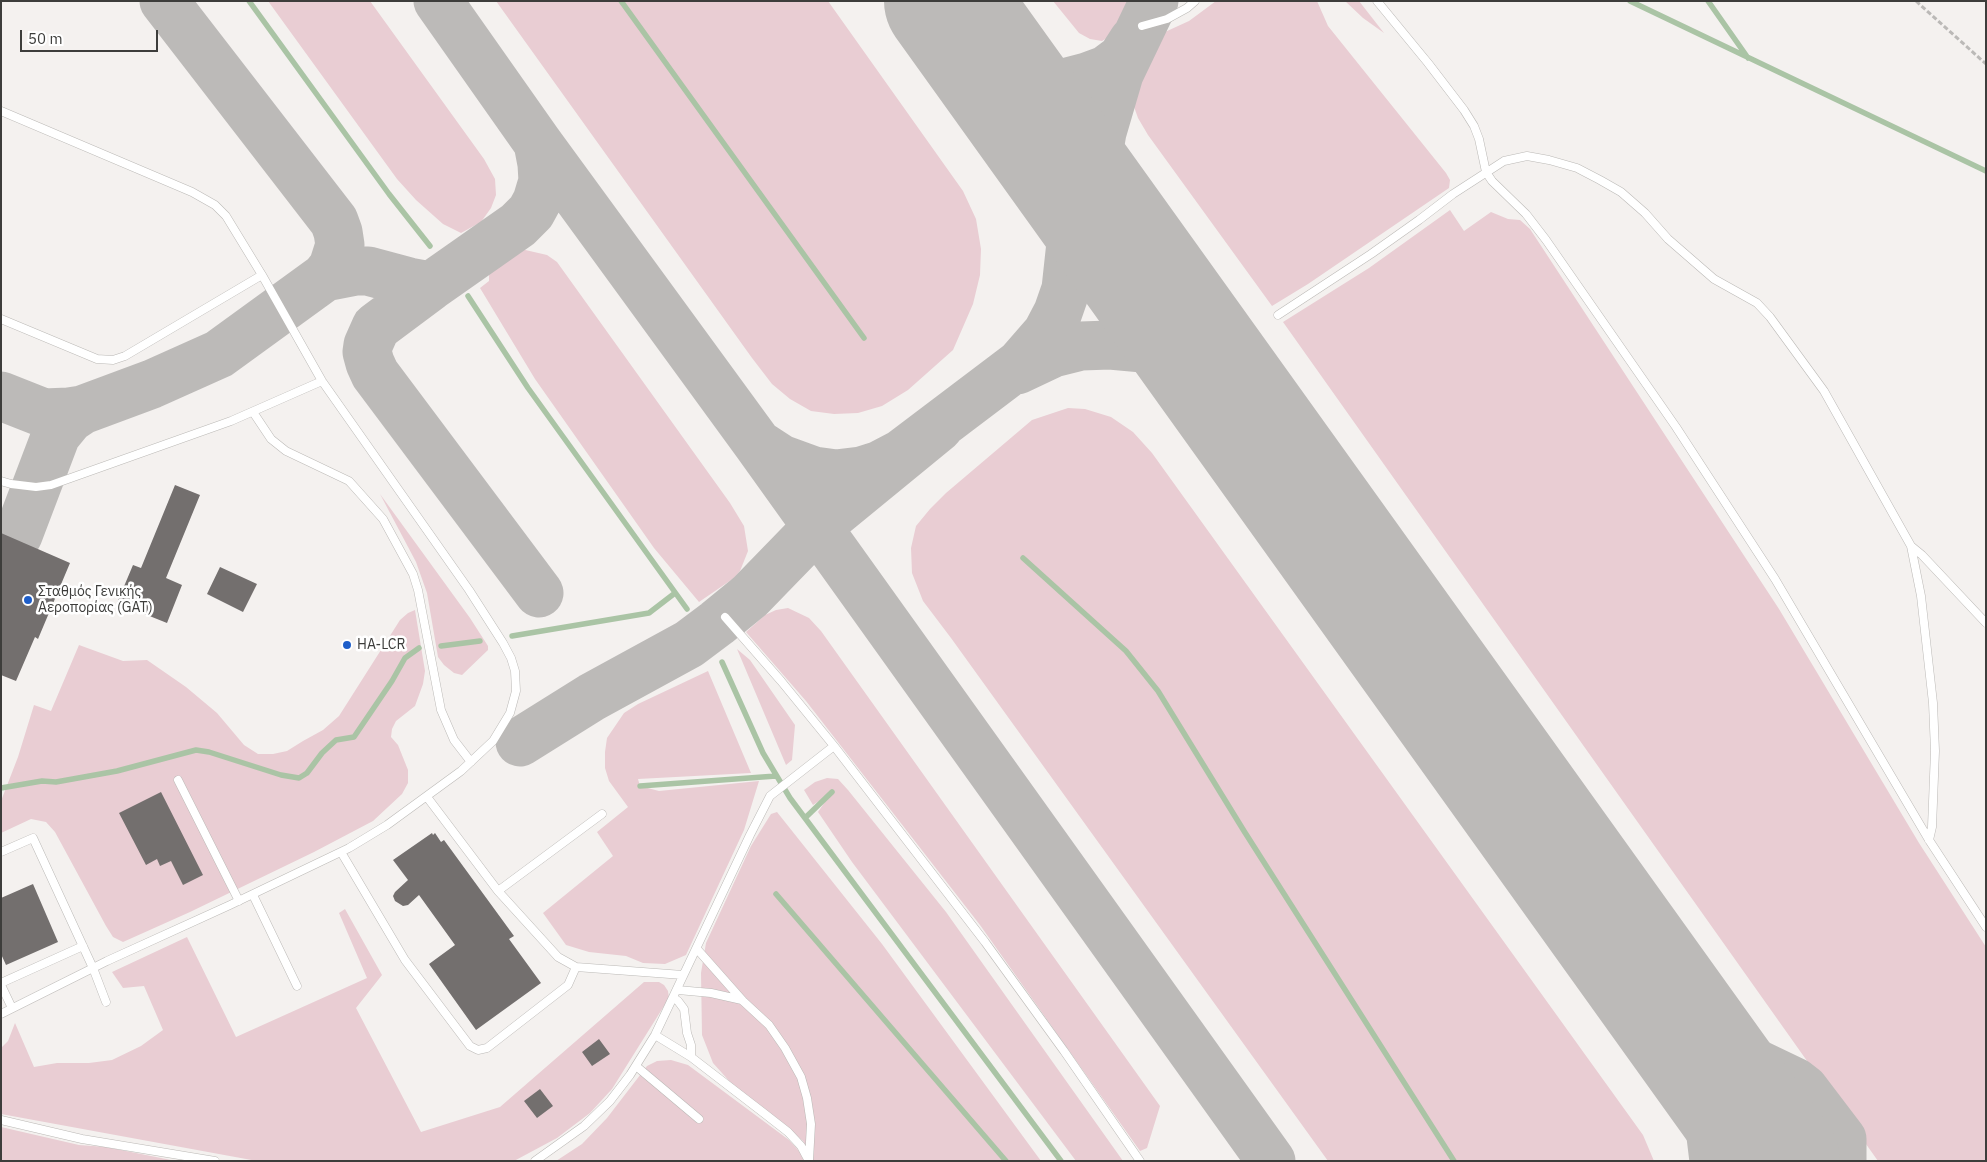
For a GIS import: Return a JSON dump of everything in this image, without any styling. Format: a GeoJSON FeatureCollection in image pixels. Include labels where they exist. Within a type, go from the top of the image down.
{"type":"FeatureCollection","features":[{"type":"Feature","properties":{"kind":"lane"},"geometry":{"type":"LineString","coordinates":[[1142,26],[1167,18],[1187,8],[1195,1]]}},
{"type":"Feature","properties":{"kind":"lane"},"geometry":{"type":"LineString","coordinates":[[1377,1],[1464,110],[1474,126],[1479,139],[1486,172],[1492,181],[1526,214],[1546,240],[1676,427],[1775,579],[1929,840],[1986,927]]}},
{"type":"Feature","properties":{"kind":"lane"},"geometry":{"type":"LineString","coordinates":[[1,111],[205,198],[226,216],[322,381],[469,590],[511,658],[516,671],[516,691],[510,713],[493,741],[471,762],[427,797],[387,825],[341,852],[253,895],[94,968],[1,1014]]}},
{"type":"Feature","properties":{"kind":"lane"},"geometry":{"type":"LineString","coordinates":[[1278,315],[1504,161],[1527,156],[1549,160],[1577,168],[1621,192],[1645,213],[1668,239],[1714,279],[1757,303],[1781,330],[1824,391],[1911,546],[1921,596],[1933,703],[1935,751],[1932,827],[1929,840]]}},
{"type":"Feature","properties":{"kind":"lane"},"geometry":{"type":"LineString","coordinates":[[1,320],[97,359],[113,360],[125,356],[262,275]]}},
{"type":"Feature","properties":{"kind":"lane"},"geometry":{"type":"LineString","coordinates":[[1,481],[36,487],[51,485],[253,412],[322,381]]}},
{"type":"Feature","properties":{"kind":"lane"},"geometry":{"type":"LineString","coordinates":[[253,412],[271,439],[286,451],[349,481],[383,519],[416,582],[441,710],[454,740],[471,762]]}},
{"type":"Feature","properties":{"kind":"lane"},"geometry":{"type":"LineString","coordinates":[[1911,546],[1922,555],[1986,623]]}},
{"type":"Feature","properties":{"kind":"lane"},"geometry":{"type":"LineString","coordinates":[[725,617],[834,746],[985,942],[1140,1161]]}},
{"type":"Feature","properties":{"kind":"lane"},"geometry":{"type":"LineString","coordinates":[[535,1161],[584,1126],[610,1101],[636,1066],[655,1036],[678,990],[683,975],[770,796],[834,746]]}},
{"type":"Feature","properties":{"kind":"lane"},"geometry":{"type":"LineString","coordinates":[[178,780],[239,901]]}},
{"type":"Feature","properties":{"kind":"lane"},"geometry":{"type":"LineString","coordinates":[[427,797],[498,891],[558,957],[576,967],[683,975]]}},
{"type":"Feature","properties":{"kind":"lane"},"geometry":{"type":"LineString","coordinates":[[498,891],[602,814]]}},
{"type":"Feature","properties":{"kind":"lane"},"geometry":{"type":"LineString","coordinates":[[1,852],[32,838],[94,968],[106,1002]]}},
{"type":"Feature","properties":{"kind":"lane"},"geometry":{"type":"LineString","coordinates":[[341,852],[405,960],[470,1046],[478,1050],[487,1048],[568,985],[576,967]]}},
{"type":"Feature","properties":{"kind":"lane"},"geometry":{"type":"LineString","coordinates":[[253,895],[297,986]]}},
{"type":"Feature","properties":{"kind":"lane"},"geometry":{"type":"LineString","coordinates":[[12,1008],[1,984],[83,946]]}},
{"type":"Feature","properties":{"kind":"lane"},"geometry":{"type":"LineString","coordinates":[[697,949],[743,1000],[769,1025],[785,1048],[801,1077],[811,1124],[809,1160]]}},
{"type":"Feature","properties":{"kind":"lane"},"geometry":{"type":"LineString","coordinates":[[678,990],[711,992],[743,1000]]}},
{"type":"Feature","properties":{"kind":"lane"},"geometry":{"type":"LineString","coordinates":[[674,998],[684,1009],[687,1033],[691,1045],[691,1057]]}},
{"type":"Feature","properties":{"kind":"lane"},"geometry":{"type":"LineString","coordinates":[[655,1036],[691,1057],[788,1132],[801,1146],[809,1160]]}},
{"type":"Feature","properties":{"kind":"lane"},"geometry":{"type":"LineString","coordinates":[[636,1066],[699,1119]]}},
{"type":"Feature","properties":{"kind":"lane"},"geometry":{"type":"LineString","coordinates":[[1,1120],[82,1139],[215,1161]]}},
{"type":"Feature","properties":{"kind":"path"},"geometry":{"type":"LineString","coordinates":[[1916,1],[1986,64]]}},
{"type":"Feature","properties":{"kind":"shaded area"},"geometry":{"type":"Polygon","coordinates":[[[268,1],[370,1],[484,159],[495,179],[496,195],[491,208],[481,222],[461,233],[443,224],[416,200],[397,179],[268,1]]]}},
{"type":"Feature","properties":{"kind":"shaded area"},"geometry":{"type":"Polygon","coordinates":[[[496,1],[828,1],[963,191],[976,219],[981,249],[980,275],[973,304],[953,350],[908,390],[882,406],[858,413],[834,414],[811,411],[790,399],[772,384],[752,358],[496,1]]]}},
{"type":"Feature","properties":{"kind":"shaded area"},"geometry":{"type":"Polygon","coordinates":[[[1053,1],[1134,1],[1122,27],[1102,41],[1090,39],[1079,33],[1053,1]]]}},
{"type":"Feature","properties":{"kind":"shaded area"},"geometry":{"type":"Polygon","coordinates":[[[1216,1],[1317,1],[1328,26],[1450,180],[1449,188],[1308,284],[1272,306],[1148,135],[1138,118],[1133,104],[1131,92],[1135,77],[1154,37],[1189,21],[1216,1]]]}},
{"type":"Feature","properties":{"kind":"shaded area"},"geometry":{"type":"Polygon","coordinates":[[[1345,1],[1359,1],[1384,33],[1363,18],[1345,1]]]}},
{"type":"Feature","properties":{"kind":"shaded area"},"geometry":{"type":"Polygon","coordinates":[[[1450,210],[1464,231],[1491,212],[1508,219],[1520,220],[1530,229],[1779,609],[1919,843],[1986,947],[1986,1161],[1878,1161],[1283,322],[1369,268],[1450,210]]]}},
{"type":"Feature","properties":{"kind":"shaded area"},"geometry":{"type":"Polygon","coordinates":[[[521,249],[547,255],[557,262],[730,503],[744,526],[748,551],[740,571],[734,578],[699,602],[654,548],[535,379],[480,288],[489,281],[489,269],[511,252],[521,249]]]}},
{"type":"Feature","properties":{"kind":"shaded area"},"geometry":{"type":"Polygon","coordinates":[[[1068,408],[1085,409],[1111,417],[1133,432],[1152,453],[1643,1135],[1654,1161],[1328,1161],[923,601],[912,573],[911,548],[916,526],[930,509],[946,493],[1032,420],[1068,408]]]}},
{"type":"Feature","properties":{"kind":"shaded area"},"geometry":{"type":"Polygon","coordinates":[[[380,494],[470,618],[488,646],[488,650],[462,675],[454,673],[438,657],[427,593],[416,562],[380,494]]]}},
{"type":"Feature","properties":{"kind":"shaded area"},"geometry":{"type":"Polygon","coordinates":[[[788,608],[809,618],[821,631],[1160,1106],[1147,1148],[1140,1151],[980,925],[806,701],[746,632],[765,615],[776,610],[788,608]]]}},
{"type":"Feature","properties":{"kind":"shaded area"},"geometry":{"type":"Polygon","coordinates":[[[415,610],[425,671],[423,684],[415,706],[396,721],[391,737],[398,745],[408,770],[408,783],[402,794],[373,821],[314,852],[123,942],[113,937],[55,832],[46,822],[31,819],[1,833],[1,801],[18,757],[34,705],[51,711],[79,645],[123,661],[147,660],[186,687],[217,713],[244,745],[258,754],[273,754],[287,751],[323,730],[339,716],[400,620],[415,610]]]}},
{"type":"Feature","properties":{"kind":"shaded area"},"geometry":{"type":"Polygon","coordinates":[[[737,649],[750,660],[795,725],[792,760],[786,765],[737,649]]]}},
{"type":"Feature","properties":{"kind":"shaded area"},"geometry":{"type":"Polygon","coordinates":[[[708,671],[751,773],[638,779],[640,786],[659,791],[759,781],[744,830],[686,955],[665,964],[643,963],[626,956],[589,952],[566,945],[543,913],[613,856],[597,832],[628,807],[609,781],[605,768],[607,738],[624,713],[638,704],[708,671]]]}},
{"type":"Feature","properties":{"kind":"shaded area"},"geometry":{"type":"Polygon","coordinates":[[[827,778],[838,779],[848,790],[946,912],[1123,1161],[1076,1161],[852,862],[818,812],[831,793],[813,805],[804,790],[815,782],[827,778]]]}},
{"type":"Feature","properties":{"kind":"shaded area"},"geometry":{"type":"Polygon","coordinates":[[[777,812],[882,944],[1041,1161],[813,1161],[803,1141],[731,1083],[713,1063],[702,1035],[701,973],[706,943],[751,846],[771,814],[777,812]]]}},
{"type":"Feature","properties":{"kind":"shaded area"},"geometry":{"type":"Polygon","coordinates":[[[345,909],[382,975],[356,1008],[421,1132],[500,1107],[644,982],[659,982],[664,985],[668,991],[669,998],[612,1089],[590,1113],[557,1138],[514,1161],[257,1161],[1,1114],[1,1048],[8,1041],[15,1023],[34,1067],[57,1063],[89,1063],[112,1060],[141,1046],[163,1030],[144,986],[123,988],[112,972],[187,937],[236,1037],[367,978],[339,913],[345,909]]]}},
{"type":"Feature","properties":{"kind":"shaded area"},"geometry":{"type":"Polygon","coordinates":[[[671,1060],[688,1065],[789,1140],[800,1152],[804,1161],[556,1161],[582,1144],[607,1118],[647,1066],[657,1061],[671,1060]]]}},
{"type":"Feature","properties":{"kind":"shaded area"},"geometry":{"type":"Polygon","coordinates":[[[1,1127],[79,1145],[106,1147],[176,1161],[1,1161],[1,1127]]]}},
{"type":"Feature","properties":{"kind":"building"},"geometry":{"type":"Polygon","coordinates":[[[175,485],[200,495],[166,578],[182,585],[167,623],[117,603],[133,565],[141,568],[175,485]]]}},
{"type":"Feature","properties":{"kind":"building","name":"Σταθμός Γενικής Αεροπορίας (GAT)"},"geometry":{"type":"Polygon","coordinates":[[[1,533],[70,563],[38,639],[35,637],[16,681],[1,675],[1,533]]]}},
{"type":"Feature","properties":{"kind":"building"},"geometry":{"type":"Polygon","coordinates":[[[220,567],[257,584],[243,612],[207,594],[220,567]]]}},
{"type":"Feature","properties":{"kind":"building"},"geometry":{"type":"Polygon","coordinates":[[[161,792],[203,875],[183,885],[171,861],[160,866],[157,859],[146,865],[119,813],[161,792]]]}},
{"type":"Feature","properties":{"kind":"building"},"geometry":{"type":"Polygon","coordinates":[[[432,833],[433,835],[435,833],[441,842],[444,840],[514,936],[509,939],[541,983],[476,1030],[429,964],[455,945],[419,895],[408,905],[403,906],[395,901],[393,896],[408,880],[393,860],[432,833]]]}},
{"type":"Feature","properties":{"kind":"building"},"geometry":{"type":"Polygon","coordinates":[[[33,884],[58,942],[6,965],[1,954],[1,898],[33,884]]]}},
{"type":"Feature","properties":{"kind":"building"},"geometry":{"type":"Polygon","coordinates":[[[599,1039],[610,1054],[592,1066],[582,1052],[599,1039]]]}},
{"type":"Feature","properties":{"kind":"building"},"geometry":{"type":"Polygon","coordinates":[[[540,1089],[553,1106],[537,1118],[524,1101],[540,1089]]]}},
{"type":"Feature","properties":{"kind":"waterway"},"geometry":{"type":"LineString","coordinates":[[249,1],[389,194],[430,246]]}},
{"type":"Feature","properties":{"kind":"waterway"},"geometry":{"type":"LineString","coordinates":[[621,1],[864,338]]}},
{"type":"Feature","properties":{"kind":"waterway"},"geometry":{"type":"LineString","coordinates":[[1630,1],[1986,171]]}},
{"type":"Feature","properties":{"kind":"waterway"},"geometry":{"type":"LineString","coordinates":[[1708,1],[1748,58]]}},
{"type":"Feature","properties":{"kind":"waterway"},"geometry":{"type":"LineString","coordinates":[[468,296],[528,388],[687,609]]}},
{"type":"Feature","properties":{"kind":"waterway"},"geometry":{"type":"LineString","coordinates":[[1023,558],[1126,651],[1158,691],[1244,831],[1454,1161]]}},
{"type":"Feature","properties":{"kind":"waterway"},"geometry":{"type":"LineString","coordinates":[[512,636],[649,613],[675,593]]}},
{"type":"Feature","properties":{"kind":"waterway"},"geometry":{"type":"LineString","coordinates":[[441,646],[480,641]]}},
{"type":"Feature","properties":{"kind":"waterway"},"geometry":{"type":"LineString","coordinates":[[1,788],[42,781],[56,782],[117,771],[196,750],[209,752],[281,775],[299,778],[307,773],[322,753],[336,740],[354,737],[392,681],[405,658],[419,648]]}},
{"type":"Feature","properties":{"kind":"waterway"},"geometry":{"type":"LineString","coordinates":[[722,662],[763,753],[790,798],[1061,1161]]}},
{"type":"Feature","properties":{"kind":"waterway"},"geometry":{"type":"LineString","coordinates":[[640,786],[776,776]]}},
{"type":"Feature","properties":{"kind":"waterway"},"geometry":{"type":"LineString","coordinates":[[805,818],[832,792]]}},
{"type":"Feature","properties":{"kind":"waterway"},"geometry":{"type":"LineString","coordinates":[[776,894],[1006,1161]]}},
{"type":"Feature","properties":{"kind":"taxiway"},"geometry":{"type":"LineString","coordinates":[[164,1],[334,221],[340,245],[333,267],[325,277]]}},
{"type":"Feature","properties":{"kind":"taxiway"},"geometry":{"type":"LineString","coordinates":[[438,1],[538,143],[757,443],[1271,1161]]}},
{"type":"Feature","properties":{"kind":"taxiway"},"geometry":{"type":"LineString","coordinates":[[1110,229],[1100,206],[1096,189],[1097,161],[1102,132],[1119,74],[1154,1]]}},
{"type":"Feature","properties":{"kind":"taxiway"},"geometry":{"type":"LineString","coordinates":[[988,59],[1006,74],[1025,81],[1064,83],[1106,70],[1122,58],[1133,41]]}},
{"type":"Feature","properties":{"kind":"taxiway"},"geometry":{"type":"LineString","coordinates":[[538,143],[543,181],[537,201],[531,212],[518,225],[376,327],[367,352],[375,374],[539,593]]}},
{"type":"Feature","properties":{"kind":"taxiway"},"geometry":{"type":"LineString","coordinates":[[761,446],[781,459],[814,471],[836,474],[861,471],[880,465],[901,454],[1020,364],[1047,333],[1058,312],[1066,289],[1071,243],[1065,166]]}},
{"type":"Feature","properties":{"kind":"taxiway"},"geometry":{"type":"LineString","coordinates":[[44,413],[82,410],[152,384],[219,354],[325,277],[356,271],[368,271],[431,286]]}},
{"type":"Feature","properties":{"kind":"taxiway"},"geometry":{"type":"LineString","coordinates":[[1017,370],[1053,353],[1081,346],[1110,345],[1143,348],[1168,360],[1249,423]]}},
{"type":"Feature","properties":{"kind":"taxiway"},"geometry":{"type":"LineString","coordinates":[[1,396],[44,413],[51,418],[56,435]]}},
{"type":"Feature","properties":{"kind":"taxiway"},"geometry":{"type":"LineString","coordinates":[[18,535],[56,435],[70,418],[82,410]]}},
{"type":"Feature","properties":{"kind":"taxiway"},"geometry":{"type":"LineString","coordinates":[[520,742],[592,697],[689,644],[717,623],[750,596],[817,527],[939,427]]}},
{"type":"Feature","properties":{"kind":"taxiway"},"geometry":{"type":"LineString","coordinates":[[1671,1012],[1696,1079],[1710,1128],[1714,1161]]}},
{"type":"Feature","properties":{"kind":"taxiway"},"geometry":{"type":"LineString","coordinates":[[1679,1022],[1701,1037],[1795,1082],[1804,1089],[1842,1139],[1842,1161]]}},
{"type":"Feature","properties":{"kind":"runway"},"geometry":{"type":"LineString","coordinates":[[946,1],[1778,1161]]}},
{"type":"Feature","properties":{"kind":"place","name":"Σταθμός Γενικής Αεροπορίας (GAT)"},"geometry":{"type":"Point","coordinates":[28,600]}},
{"type":"Feature","properties":{"kind":"place","name":"HA-LCR"},"geometry":{"type":"Point","coordinates":[347,645]}}]}
